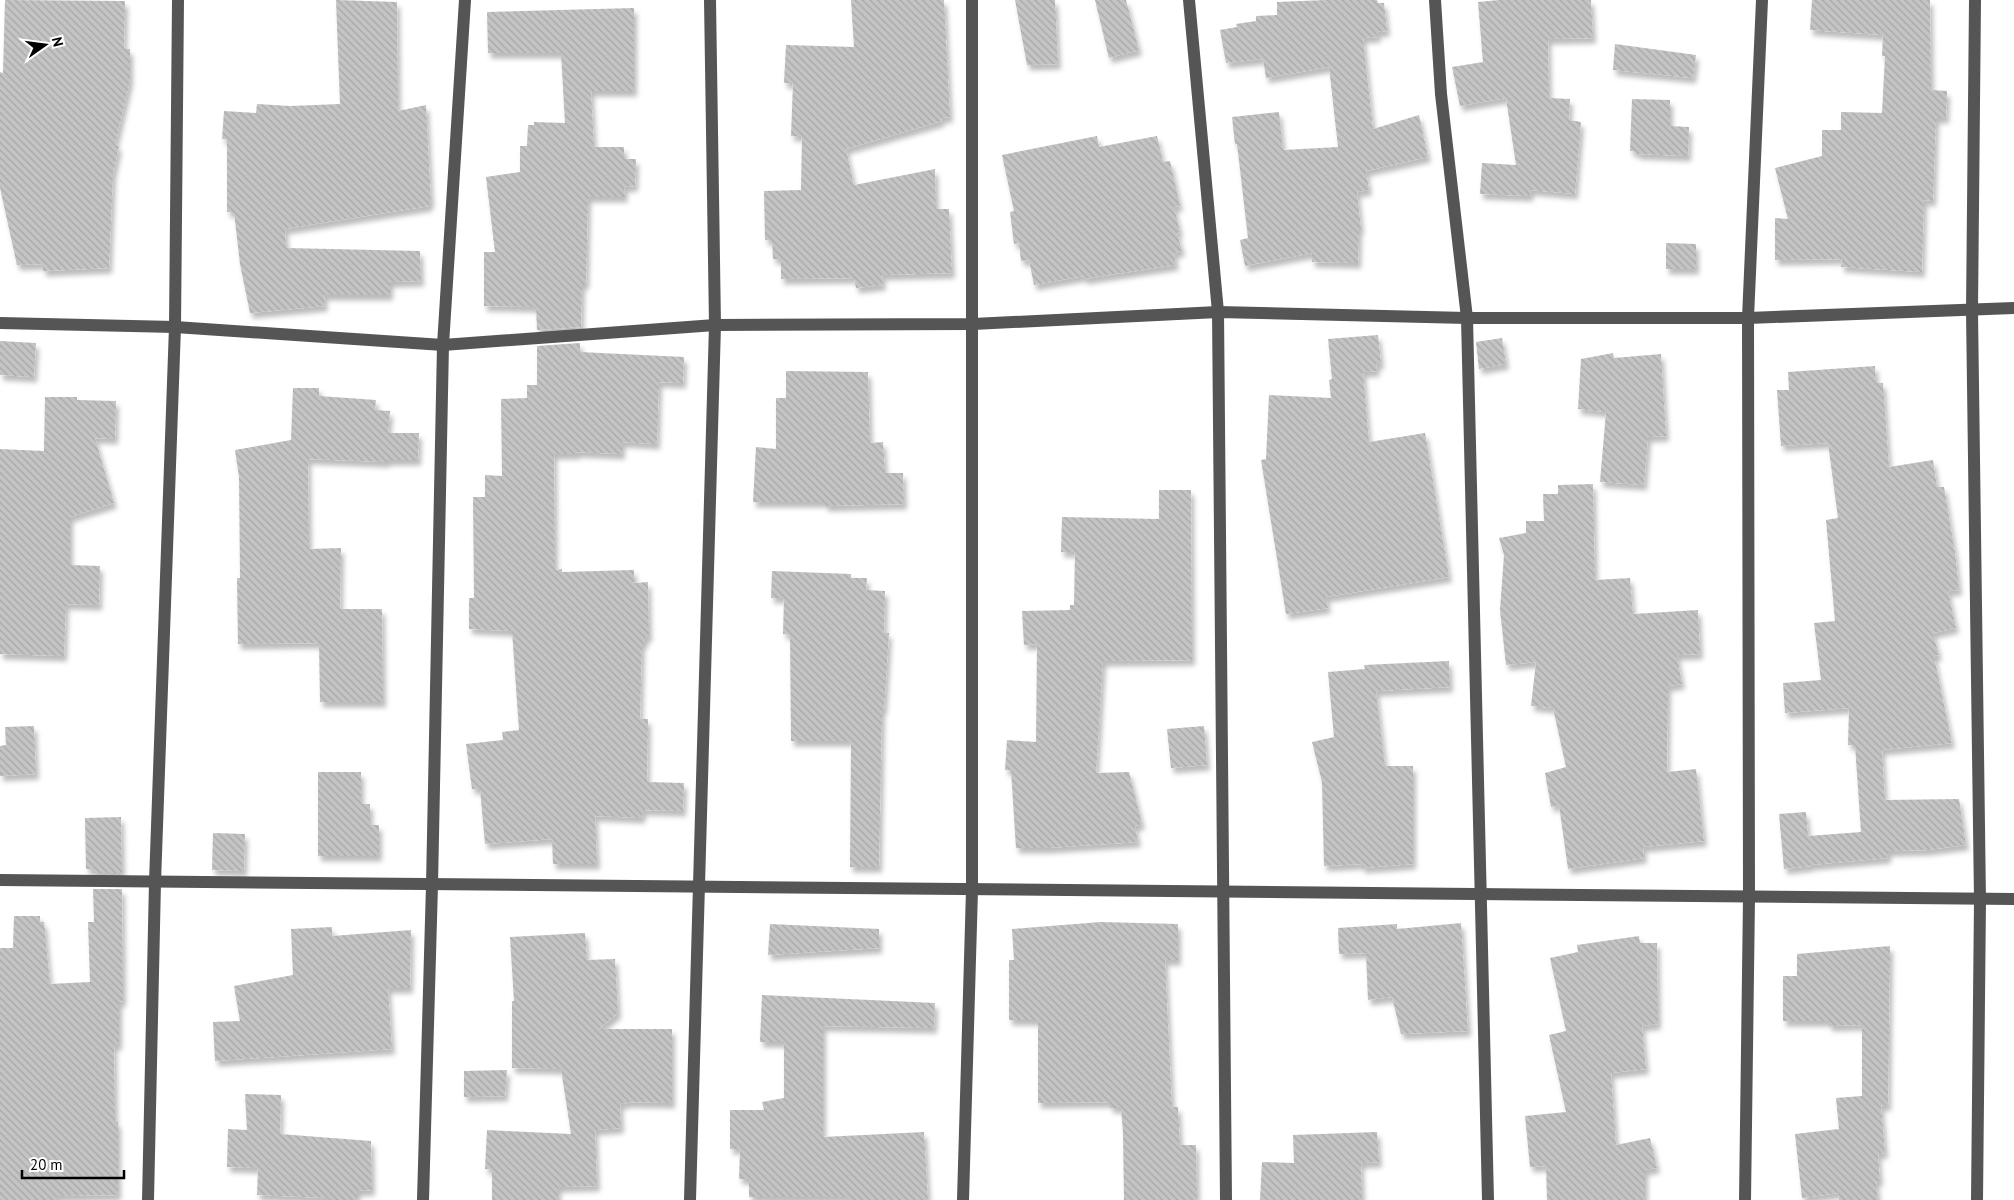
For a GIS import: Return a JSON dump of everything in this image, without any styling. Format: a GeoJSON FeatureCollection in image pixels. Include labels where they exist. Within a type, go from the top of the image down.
{"type":"FeatureCollection","features":[{"type":"Feature","properties":{"kind":"street"},"geometry":{"type":"LineString","coordinates":[[148,1200],[155,882],[175,327],[178,0]]}},
{"type":"Feature","properties":{"kind":"street"},"geometry":{"type":"LineString","coordinates":[[423,1200],[432,885],[443,345],[465,0]]}},
{"type":"Feature","properties":{"kind":"street"},"geometry":{"type":"LineString","coordinates":[[690,1200],[715,325],[710,0]]}},
{"type":"Feature","properties":{"kind":"street"},"geometry":{"type":"LineString","coordinates":[[963,1200],[972,890],[972,0]]}},
{"type":"Feature","properties":{"kind":"street"},"geometry":{"type":"LineString","coordinates":[[1189,0],[1218,312],[1226,1200]]}},
{"type":"Feature","properties":{"kind":"street"},"geometry":{"type":"LineString","coordinates":[[1435,0],[1441,94],[1467,318],[1488,1200]]}},
{"type":"Feature","properties":{"kind":"street"},"geometry":{"type":"LineString","coordinates":[[1745,1200],[1749,898],[1748,318],[1762,0]]}},
{"type":"Feature","properties":{"kind":"street"},"geometry":{"type":"LineString","coordinates":[[1976,0],[1972,311],[1980,900],[1977,1200]]}},
{"type":"Feature","properties":{"kind":"street"},"geometry":{"type":"LineString","coordinates":[[0,323],[175,327],[443,345],[715,325],[973,324],[1218,312],[1467,318],[1748,318],[2014,308]]}},
{"type":"Feature","properties":{"kind":"street"},"geometry":{"type":"LineString","coordinates":[[0,880],[2014,899]]}},
{"type":"Feature","properties":{"kind":"building"},"geometry":{"type":"Polygon","coordinates":[[[5,0],[125,1],[124,49],[130,49],[130,80],[115,145],[119,146],[113,174],[109,268],[43,271],[43,264],[17,265],[0,188],[0,72],[3,73],[5,0]]]}},
{"type":"Feature","properties":{"kind":"building"},"geometry":{"type":"Polygon","coordinates":[[[336,0],[397,2],[398,111],[426,105],[431,203],[429,203],[429,206],[285,229],[286,248],[420,251],[421,281],[390,282],[390,295],[324,295],[325,306],[250,313],[240,264],[234,212],[227,212],[227,139],[222,139],[224,111],[256,113],[257,104],[290,106],[340,104],[336,0]]]}},
{"type":"Feature","properties":{"kind":"building"},"geometry":{"type":"Polygon","coordinates":[[[851,0],[944,0],[950,117],[941,118],[942,121],[846,149],[854,185],[935,169],[936,209],[949,209],[952,273],[882,275],[883,285],[856,288],[854,278],[781,279],[781,259],[773,259],[772,240],[765,240],[764,191],[801,190],[802,136],[791,136],[793,83],[784,83],[786,45],[854,47],[851,0]]]}},
{"type":"Feature","properties":{"kind":"building"},"geometry":{"type":"Polygon","coordinates":[[[1015,0],[1055,0],[1058,64],[1027,65],[1015,0]]]}},
{"type":"Feature","properties":{"kind":"building"},"geometry":{"type":"Polygon","coordinates":[[[1095,0],[1126,0],[1139,50],[1109,58],[1095,0]]]}},
{"type":"Feature","properties":{"kind":"building"},"geometry":{"type":"Polygon","coordinates":[[[1377,0],[1378,3],[1384,3],[1387,31],[1377,32],[1378,37],[1363,38],[1373,129],[1419,115],[1428,157],[1366,171],[1369,190],[1357,192],[1361,229],[1359,229],[1358,263],[1312,262],[1312,253],[1245,266],[1240,240],[1248,238],[1232,117],[1279,112],[1283,150],[1338,147],[1329,67],[1266,78],[1263,59],[1226,63],[1220,30],[1237,27],[1236,24],[1256,21],[1256,16],[1277,15],[1277,2],[1377,0]]]}},
{"type":"Feature","properties":{"kind":"building"},"geometry":{"type":"Polygon","coordinates":[[[1499,0],[1591,0],[1593,38],[1548,39],[1549,98],[1570,99],[1569,120],[1581,122],[1575,194],[1531,190],[1530,196],[1480,194],[1482,163],[1516,165],[1506,98],[1460,106],[1452,67],[1483,62],[1478,2],[1499,0]]]}},
{"type":"Feature","properties":{"kind":"building"},"geometry":{"type":"Polygon","coordinates":[[[1812,0],[1930,0],[1931,90],[1947,91],[1946,118],[1936,118],[1933,201],[1924,200],[1922,272],[1841,267],[1842,259],[1775,260],[1775,218],[1788,219],[1775,168],[1822,156],[1822,130],[1841,130],[1841,112],[1882,113],[1885,56],[1882,56],[1883,35],[1810,30],[1812,0]]]}},
{"type":"Feature","properties":{"kind":"building"},"geometry":{"type":"Polygon","coordinates":[[[634,8],[634,91],[591,91],[594,147],[624,147],[624,159],[636,159],[635,186],[624,187],[625,197],[588,197],[586,284],[582,284],[581,327],[537,330],[536,307],[484,306],[484,252],[495,252],[486,177],[520,172],[520,146],[527,146],[528,125],[534,125],[534,122],[565,123],[561,53],[488,53],[487,12],[634,8]]]}},
{"type":"Feature","properties":{"kind":"building"},"geometry":{"type":"Polygon","coordinates":[[[1615,44],[1696,55],[1693,78],[1613,70],[1615,44]]]}},
{"type":"Feature","properties":{"kind":"building"},"geometry":{"type":"Polygon","coordinates":[[[1632,99],[1670,100],[1670,126],[1689,127],[1688,156],[1637,154],[1637,152],[1630,151],[1632,99]]]}},
{"type":"Feature","properties":{"kind":"building"},"geometry":{"type":"Polygon","coordinates":[[[1097,136],[1099,147],[1157,136],[1163,162],[1170,161],[1180,206],[1174,207],[1180,232],[1177,233],[1182,251],[1174,253],[1176,265],[1084,279],[1084,276],[1034,285],[1029,260],[1021,261],[1019,243],[1014,244],[1010,212],[1014,211],[1002,155],[1097,136]]]}},
{"type":"Feature","properties":{"kind":"building"},"geometry":{"type":"Polygon","coordinates":[[[1666,243],[1696,244],[1696,269],[1666,269],[1666,243]]]}},
{"type":"Feature","properties":{"kind":"building"},"geometry":{"type":"Polygon","coordinates":[[[1378,335],[1381,364],[1376,364],[1377,371],[1363,372],[1369,442],[1425,433],[1449,577],[1326,597],[1328,608],[1286,614],[1261,460],[1266,459],[1269,395],[1331,398],[1329,380],[1332,379],[1328,339],[1378,335]]]}},
{"type":"Feature","properties":{"kind":"building"},"geometry":{"type":"Polygon","coordinates":[[[1502,338],[1506,364],[1479,369],[1476,342],[1502,338]]]}},
{"type":"Feature","properties":{"kind":"building"},"geometry":{"type":"Polygon","coordinates":[[[0,341],[36,343],[34,377],[0,375],[0,341]]]}},
{"type":"Feature","properties":{"kind":"building"},"geometry":{"type":"Polygon","coordinates":[[[580,343],[580,352],[684,357],[683,383],[659,382],[657,444],[622,442],[622,454],[577,452],[577,454],[554,454],[555,570],[562,569],[562,572],[634,570],[634,583],[648,582],[649,637],[645,637],[645,643],[642,643],[640,719],[648,719],[647,782],[684,783],[683,811],[643,810],[642,818],[595,816],[597,864],[553,864],[552,839],[485,844],[480,789],[472,789],[466,744],[503,740],[502,732],[519,730],[512,631],[469,629],[469,598],[474,598],[473,497],[485,497],[485,475],[502,476],[501,399],[527,398],[527,385],[537,385],[537,346],[580,343]]]}},
{"type":"Feature","properties":{"kind":"building"},"geometry":{"type":"Polygon","coordinates":[[[1613,353],[1614,358],[1661,354],[1666,436],[1648,437],[1644,485],[1600,482],[1606,412],[1578,409],[1581,359],[1613,353]]]}},
{"type":"Feature","properties":{"kind":"building"},"geometry":{"type":"Polygon","coordinates":[[[1875,366],[1876,383],[1883,383],[1889,467],[1933,460],[1937,487],[1944,487],[1959,590],[1948,591],[1956,628],[1933,633],[1939,655],[1934,656],[1952,743],[1882,750],[1885,800],[1959,799],[1966,845],[1927,850],[1888,851],[1888,858],[1784,869],[1779,814],[1806,812],[1808,836],[1861,832],[1855,745],[1848,745],[1849,708],[1785,713],[1783,683],[1821,680],[1814,623],[1835,621],[1826,520],[1838,518],[1828,443],[1781,446],[1777,390],[1789,390],[1788,372],[1875,366]]]}},
{"type":"Feature","properties":{"kind":"building"},"geometry":{"type":"Polygon","coordinates":[[[786,371],[868,372],[870,443],[883,442],[885,473],[903,473],[904,504],[825,506],[825,502],[753,502],[756,447],[776,449],[776,398],[786,398],[786,371]]]}},
{"type":"Feature","properties":{"kind":"building"},"geometry":{"type":"Polygon","coordinates":[[[293,388],[319,388],[319,396],[376,400],[375,410],[390,411],[388,433],[419,433],[418,460],[387,460],[387,462],[308,459],[309,549],[341,548],[340,609],[382,609],[383,702],[320,702],[319,643],[238,644],[237,578],[240,578],[239,477],[235,450],[291,440],[293,388]]]}},
{"type":"Feature","properties":{"kind":"building"},"geometry":{"type":"Polygon","coordinates":[[[45,397],[77,397],[77,400],[116,401],[115,439],[95,438],[114,503],[70,517],[70,565],[100,566],[99,605],[66,604],[64,656],[0,654],[0,449],[44,451],[45,397]]]}},
{"type":"Feature","properties":{"kind":"building"},"geometry":{"type":"Polygon","coordinates":[[[1593,484],[1595,580],[1630,578],[1633,614],[1698,610],[1700,654],[1677,655],[1682,684],[1668,686],[1667,772],[1696,769],[1704,841],[1643,847],[1644,858],[1568,869],[1559,805],[1551,807],[1545,773],[1566,767],[1553,708],[1531,706],[1536,662],[1506,665],[1500,610],[1504,555],[1499,538],[1526,533],[1526,521],[1544,521],[1543,494],[1558,494],[1558,485],[1593,484]]]}},
{"type":"Feature","properties":{"kind":"building"},"geometry":{"type":"Polygon","coordinates":[[[1159,490],[1191,490],[1192,660],[1103,661],[1096,773],[1129,772],[1142,824],[1135,826],[1138,842],[1047,848],[1016,848],[1011,770],[1005,770],[1007,740],[1036,742],[1037,644],[1024,645],[1022,611],[1070,610],[1070,605],[1074,605],[1075,552],[1061,552],[1062,517],[1159,519],[1159,490]]]}},
{"type":"Feature","properties":{"kind":"building"},"geometry":{"type":"Polygon","coordinates":[[[772,571],[851,574],[851,578],[867,578],[866,590],[885,591],[884,633],[889,633],[884,709],[882,709],[879,867],[850,867],[851,741],[791,741],[790,634],[783,634],[784,598],[771,598],[772,571]]]}},
{"type":"Feature","properties":{"kind":"building"},"geometry":{"type":"Polygon","coordinates":[[[1449,661],[1450,687],[1376,691],[1385,766],[1413,766],[1413,864],[1362,868],[1362,864],[1324,866],[1322,782],[1312,742],[1334,737],[1328,672],[1365,669],[1364,665],[1449,661]]]}},
{"type":"Feature","properties":{"kind":"building"},"geometry":{"type":"Polygon","coordinates":[[[34,726],[36,774],[0,776],[0,746],[6,745],[5,727],[34,726]]]}},
{"type":"Feature","properties":{"kind":"building"},"geometry":{"type":"Polygon","coordinates":[[[1204,726],[1207,765],[1171,768],[1167,729],[1204,726]]]}},
{"type":"Feature","properties":{"kind":"building"},"geometry":{"type":"Polygon","coordinates":[[[318,772],[361,772],[361,804],[370,804],[370,825],[379,825],[379,856],[318,856],[318,772]]]}},
{"type":"Feature","properties":{"kind":"building"},"geometry":{"type":"Polygon","coordinates":[[[121,817],[122,873],[93,873],[93,869],[86,869],[85,818],[121,817]]]}},
{"type":"Feature","properties":{"kind":"building"},"geometry":{"type":"Polygon","coordinates":[[[213,833],[245,834],[244,871],[212,870],[213,833]]]}},
{"type":"Feature","properties":{"kind":"building"},"geometry":{"type":"Polygon","coordinates":[[[93,889],[122,889],[123,1001],[119,1002],[119,1045],[114,1045],[115,1122],[118,1122],[118,1195],[57,1196],[57,1200],[0,1200],[0,948],[13,948],[14,916],[40,916],[40,922],[44,922],[50,984],[90,982],[88,922],[94,922],[93,889]]]}},
{"type":"Feature","properties":{"kind":"building"},"geometry":{"type":"Polygon","coordinates":[[[1101,922],[1178,924],[1178,960],[1165,960],[1172,1107],[1178,1107],[1180,1145],[1196,1145],[1197,1200],[1124,1200],[1121,1108],[1110,1108],[1110,1102],[1038,1103],[1038,1020],[1009,1020],[1009,960],[1014,960],[1012,929],[1101,922]]]}},
{"type":"Feature","properties":{"kind":"building"},"geometry":{"type":"Polygon","coordinates":[[[1461,923],[1468,1031],[1401,1034],[1392,997],[1368,1000],[1366,953],[1339,954],[1338,928],[1397,924],[1397,929],[1461,923]]]}},
{"type":"Feature","properties":{"kind":"building"},"geometry":{"type":"Polygon","coordinates":[[[770,924],[879,929],[879,948],[768,955],[770,924]]]}},
{"type":"Feature","properties":{"kind":"building"},"geometry":{"type":"Polygon","coordinates":[[[332,927],[332,936],[411,930],[410,988],[388,988],[392,1049],[215,1061],[213,1022],[240,1021],[234,986],[293,975],[291,929],[332,927]]]}},
{"type":"Feature","properties":{"kind":"building"},"geometry":{"type":"Polygon","coordinates":[[[585,933],[587,960],[615,959],[618,1013],[599,1029],[672,1029],[672,1103],[627,1102],[620,1104],[621,1128],[595,1130],[597,1186],[558,1187],[558,1200],[492,1200],[492,1169],[485,1169],[487,1130],[571,1134],[561,1069],[512,1068],[512,1001],[514,1001],[510,937],[585,933]]]}},
{"type":"Feature","properties":{"kind":"building"},"geometry":{"type":"Polygon","coordinates":[[[1639,936],[1640,943],[1657,943],[1658,1024],[1642,1026],[1646,1069],[1611,1073],[1616,1145],[1650,1138],[1657,1168],[1645,1170],[1645,1200],[1547,1200],[1546,1166],[1530,1167],[1525,1116],[1566,1112],[1549,1035],[1566,1031],[1550,958],[1578,952],[1577,945],[1639,936]]]}},
{"type":"Feature","properties":{"kind":"building"},"geometry":{"type":"Polygon","coordinates":[[[1890,946],[1888,1106],[1881,1105],[1885,1153],[1878,1154],[1880,1181],[1876,1181],[1878,1200],[1839,1200],[1838,1193],[1802,1198],[1795,1134],[1839,1129],[1836,1098],[1862,1096],[1862,1025],[1829,1026],[1829,1021],[1783,1021],[1783,976],[1797,976],[1797,954],[1890,946]]]}},
{"type":"Feature","properties":{"kind":"building"},"geometry":{"type":"Polygon","coordinates":[[[762,995],[935,1003],[934,1028],[823,1026],[823,1137],[924,1132],[928,1200],[848,1200],[848,1197],[749,1197],[749,1179],[739,1179],[740,1149],[730,1149],[730,1110],[764,1110],[762,1102],[784,1098],[784,1042],[760,1042],[762,995]]]}},
{"type":"Feature","properties":{"kind":"building"},"geometry":{"type":"Polygon","coordinates":[[[507,1070],[505,1096],[464,1097],[464,1071],[507,1070]]]}},
{"type":"Feature","properties":{"kind":"building"},"geometry":{"type":"Polygon","coordinates":[[[245,1094],[281,1095],[280,1134],[371,1141],[372,1190],[357,1191],[357,1200],[257,1195],[258,1168],[227,1167],[228,1129],[247,1130],[245,1094]]]}},
{"type":"Feature","properties":{"kind":"building"},"geometry":{"type":"Polygon","coordinates":[[[1377,1132],[1379,1162],[1361,1163],[1362,1200],[1260,1200],[1262,1162],[1294,1163],[1293,1135],[1377,1132]]]}}]}
